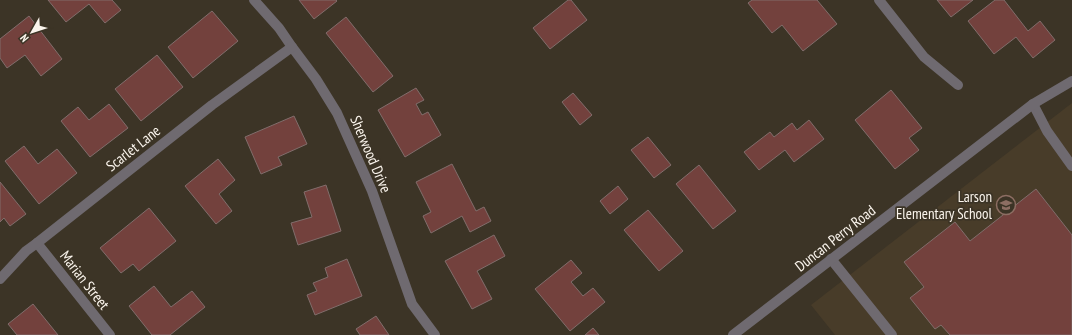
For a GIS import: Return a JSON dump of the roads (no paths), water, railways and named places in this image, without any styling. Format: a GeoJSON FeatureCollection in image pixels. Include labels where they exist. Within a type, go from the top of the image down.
{"type":"FeatureCollection","features":[{"type":"Feature","properties":{"kind":"street","name":"Sherwood Drive"},"geometry":{"type":"LineString","coordinates":[[254,0],[279,28],[316,79],[337,113],[372,191],[412,304],[435,335]]}},
{"type":"Feature","properties":{"kind":"street"},"geometry":{"type":"LineString","coordinates":[[879,0],[924,57],[958,85]]}},
{"type":"Feature","properties":{"kind":"street","name":"Scarlet Lane"},"geometry":{"type":"LineString","coordinates":[[0,279],[26,251],[212,105],[292,47]]}},
{"type":"Feature","properties":{"kind":"street","name":"Duncan Perry Road"},"geometry":{"type":"LineString","coordinates":[[733,335],[1033,104],[1072,81]]}},
{"type":"Feature","properties":{"kind":"street"},"geometry":{"type":"LineString","coordinates":[[1033,104],[1046,131],[1072,166]]}},
{"type":"Feature","properties":{"kind":"street","name":"Marian Street"},"geometry":{"type":"LineString","coordinates":[[37,243],[110,335]]}},
{"type":"Feature","properties":{"kind":"street"},"geometry":{"type":"LineString","coordinates":[[831,259],[892,335]]}},
{"type":"Feature","properties":{"kind":"place","name":"Larson Elementary School"},"geometry":{"type":"Point","coordinates":[1006,205]}}]}
